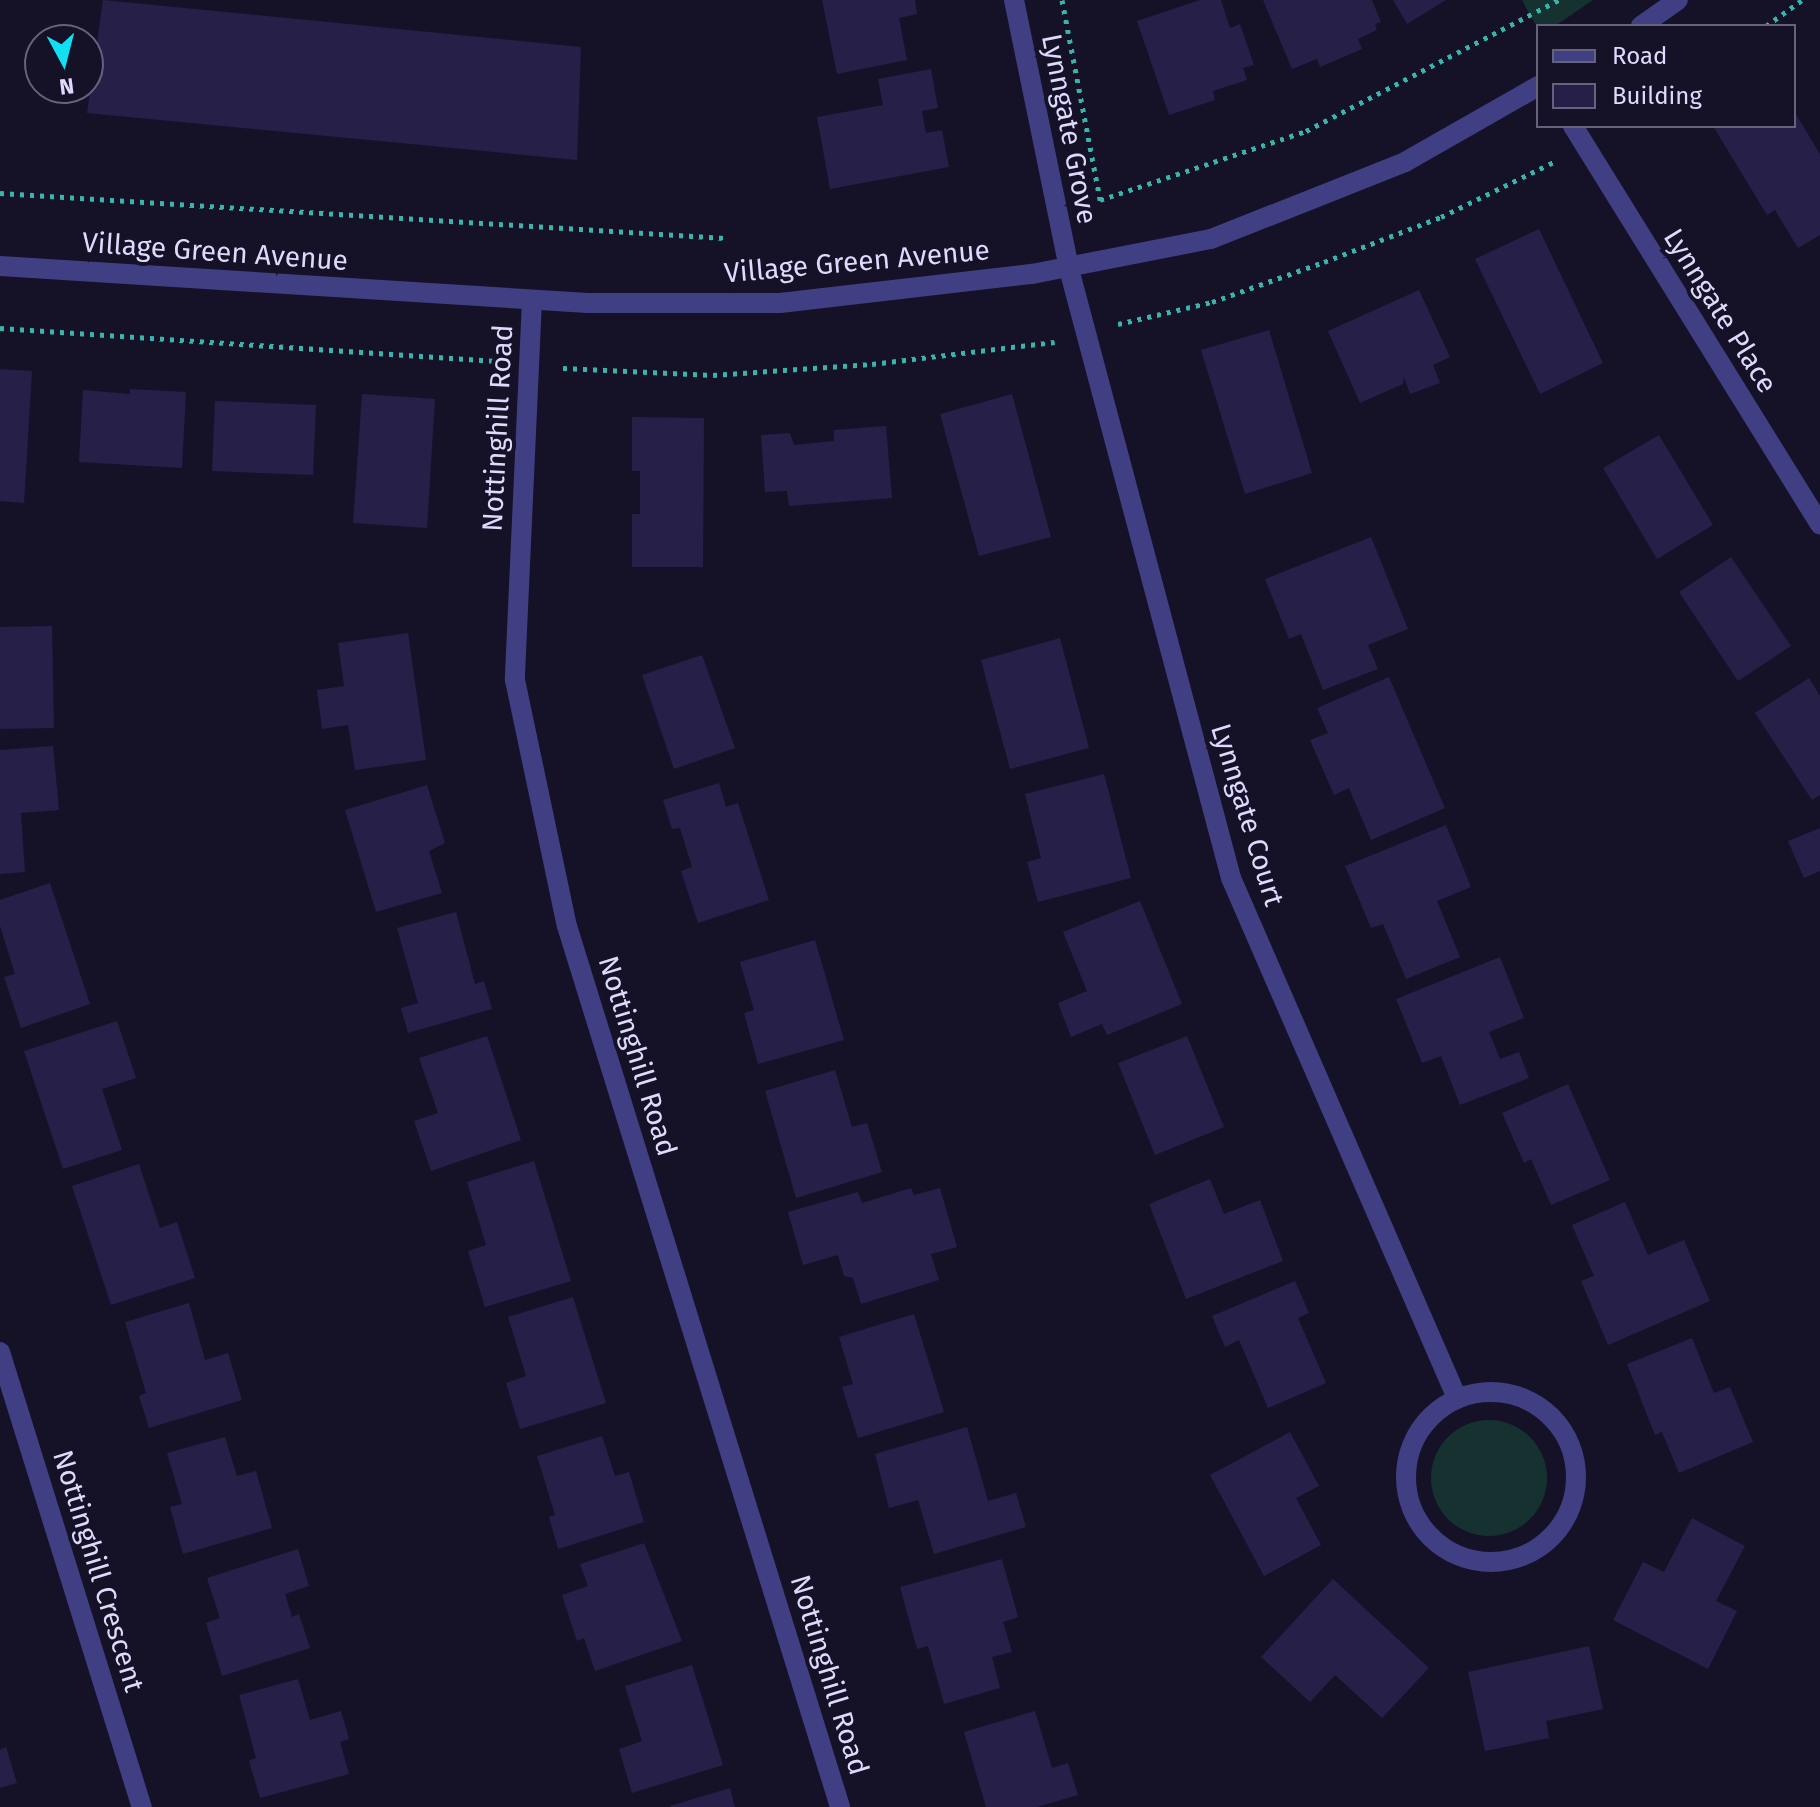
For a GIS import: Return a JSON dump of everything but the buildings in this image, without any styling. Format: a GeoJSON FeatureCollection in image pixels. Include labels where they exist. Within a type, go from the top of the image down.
{"type":"FeatureCollection","features":[{"type":"Feature","properties":{"kind":"street","name":"Lynngate Grove"},"geometry":{"type":"LineString","coordinates":[[1014,0],[1069,269]]}},
{"type":"Feature","properties":{"kind":"street"},"geometry":{"type":"LineString","coordinates":[[1644,24],[1678,0]]}},
{"type":"Feature","properties":{"kind":"street","name":"Village Green Avenue"},"geometry":{"type":"LineString","coordinates":[[0,266],[532,300],[780,303],[1069,269],[1211,239],[1405,162],[1536,87]]}},
{"type":"Feature","properties":{"kind":"street","name":"Lynngate Place"},"geometry":{"type":"LineString","coordinates":[[1574,128],[1820,525]]}},
{"type":"Feature","properties":{"kind":"street","name":"Lynngate Court"},"geometry":{"type":"LineString","coordinates":[[1069,269],[1231,878],[1457,1398]]}},
{"type":"Feature","properties":{"kind":"street","name":"Nottinghill Road"},"geometry":{"type":"LineString","coordinates":[[532,300],[515,680],[567,926],[840,1807]]}},
{"type":"Feature","properties":{"kind":"street","name":"Nottinghill Crescent"},"geometry":{"type":"LineString","coordinates":[[0,1352],[142,1807]]}},
{"type":"Feature","properties":{"kind":"street"},"geometry":{"type":"LineString","coordinates":[[1480,1392],[1516,1396],[1548,1413],[1564,1431],[1577,1478],[1573,1501],[1562,1524],[1526,1555],[1502,1561],[1466,1558],[1434,1540],[1417,1522],[1406,1487],[1409,1451],[1436,1411],[1457,1398],[1480,1392]]}},
{"type":"Feature","properties":{"kind":"path"},"geometry":{"type":"LineString","coordinates":[[1062,0],[1100,200],[1306,131],[1559,0]]}},
{"type":"Feature","properties":{"kind":"path"},"geometry":{"type":"LineString","coordinates":[[1769,24],[1802,0]]}},
{"type":"Feature","properties":{"kind":"path"},"geometry":{"type":"LineString","coordinates":[[0,328],[713,375],[872,364],[1086,335],[1212,302],[1441,217],[1585,145]]}},
{"type":"Feature","properties":{"kind":"path"},"geometry":{"type":"LineString","coordinates":[[0,193],[725,238]]}},
{"type":"Feature","properties":{"kind":"green space"},"geometry":{"type":"Polygon","coordinates":[[[1522,0],[1593,0],[1558,24],[1536,25],[1522,0]]]}},
{"type":"Feature","properties":{"kind":"green space"},"geometry":{"type":"Polygon","coordinates":[[[1489,1420],[1511,1424],[1530,1437],[1543,1456],[1547,1478],[1543,1500],[1530,1519],[1511,1532],[1489,1536],[1467,1532],[1448,1519],[1435,1500],[1431,1478],[1435,1456],[1448,1437],[1467,1424],[1489,1420]]]}}]}
